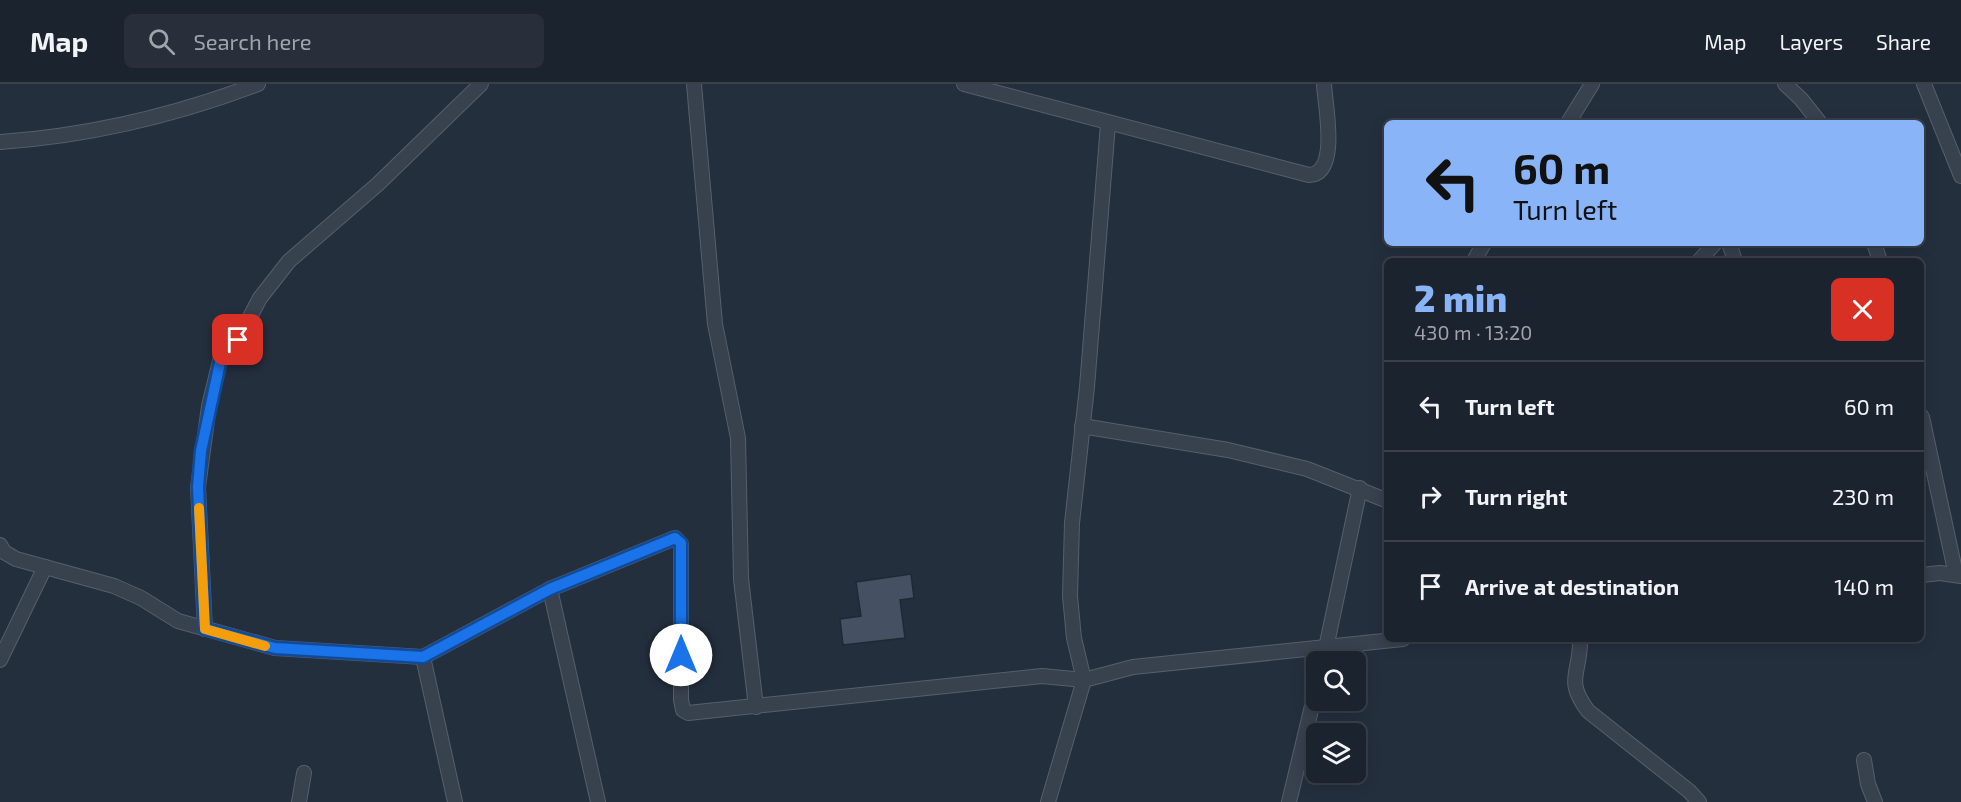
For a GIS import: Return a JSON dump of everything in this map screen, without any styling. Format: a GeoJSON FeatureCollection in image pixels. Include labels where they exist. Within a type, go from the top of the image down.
{"type":"FeatureCollection","features":[{"type":"Feature","properties":{"kind":"street"},"geometry":{"type":"LineString","coordinates":[[0,142],[55,139],[210,102],[258,84]]}},
{"type":"Feature","properties":{"kind":"street"},"geometry":{"type":"LineString","coordinates":[[205,629],[198,487],[208,406],[222,353],[238,340],[260,298],[289,261],[378,184],[481,84]]}},
{"type":"Feature","properties":{"kind":"street"},"geometry":{"type":"LineString","coordinates":[[694,84],[715,324],[738,438],[741,579],[756,708]]}},
{"type":"Feature","properties":{"kind":"street"},"geometry":{"type":"LineString","coordinates":[[964,84],[1108,124],[1314,175],[1325,167],[1328,160],[1324,84]]}},
{"type":"Feature","properties":{"kind":"street"},"geometry":{"type":"LineString","coordinates":[[1570,120],[1592,84]]}},
{"type":"Feature","properties":{"kind":"street"},"geometry":{"type":"LineString","coordinates":[[1785,84],[1802,99],[1818,120]]}},
{"type":"Feature","properties":{"kind":"street"},"geometry":{"type":"LineString","coordinates":[[1924,84],[1961,177]]}},
{"type":"Feature","properties":{"kind":"street"},"geometry":{"type":"LineString","coordinates":[[1048,802],[1083,680],[1074,638],[1070,596],[1072,523],[1108,124]]}},
{"type":"Feature","properties":{"kind":"street"},"geometry":{"type":"LineString","coordinates":[[1702,258],[1712,246]]}},
{"type":"Feature","properties":{"kind":"street"},"geometry":{"type":"LineString","coordinates":[[1082,426],[1228,450],[1307,469],[1384,499]]}},
{"type":"Feature","properties":{"kind":"street"},"geometry":{"type":"LineString","coordinates":[[1924,426],[1958,575],[1924,575]]}},
{"type":"Feature","properties":{"kind":"street"},"geometry":{"type":"LineString","coordinates":[[1326,651],[1360,488]]}},
{"type":"Feature","properties":{"kind":"street"},"geometry":{"type":"LineString","coordinates":[[0,545],[10,556],[114,586],[141,598],[178,621],[275,648],[423,657],[550,589],[675,538],[681,543],[683,710],[696,713],[1041,676],[1083,680],[1133,667],[1384,640]]}},
{"type":"Feature","properties":{"kind":"street"},"geometry":{"type":"LineString","coordinates":[[0,660],[45,567]]}},
{"type":"Feature","properties":{"kind":"street"},"geometry":{"type":"LineString","coordinates":[[550,589],[598,802]]}},
{"type":"Feature","properties":{"kind":"street"},"geometry":{"type":"LineString","coordinates":[[1580,642],[1574,688],[1588,711],[1689,791],[1699,802]]}},
{"type":"Feature","properties":{"kind":"street"},"geometry":{"type":"LineString","coordinates":[[423,657],[455,802]]}},
{"type":"Feature","properties":{"kind":"street"},"geometry":{"type":"LineString","coordinates":[[1288,802],[1311,711]]}},
{"type":"Feature","properties":{"kind":"street"},"geometry":{"type":"LineString","coordinates":[[1864,760],[1868,784],[1875,802]]}},
{"type":"Feature","properties":{"kind":"street"},"geometry":{"type":"LineString","coordinates":[[299,802],[304,773]]}},
{"type":"Feature","properties":{"kind":"building"},"geometry":{"type":"Polygon","coordinates":[[[911,574],[914,598],[900,600],[905,638],[843,645],[840,619],[861,616],[856,582],[911,574]]]}},
{"type":"Feature","properties":{"kind":"slow traffic"},"geometry":{"type":"LineString","coordinates":[[199,508],[205,629],[265,646]]}},
{"type":"Feature","properties":{"kind":"route"},"geometry":{"type":"LineString","coordinates":[[238,340],[222,353],[208,406],[201,451],[198,487],[205,629],[275,648],[423,657],[550,589],[675,538],[681,543],[681,655]]}}]}
